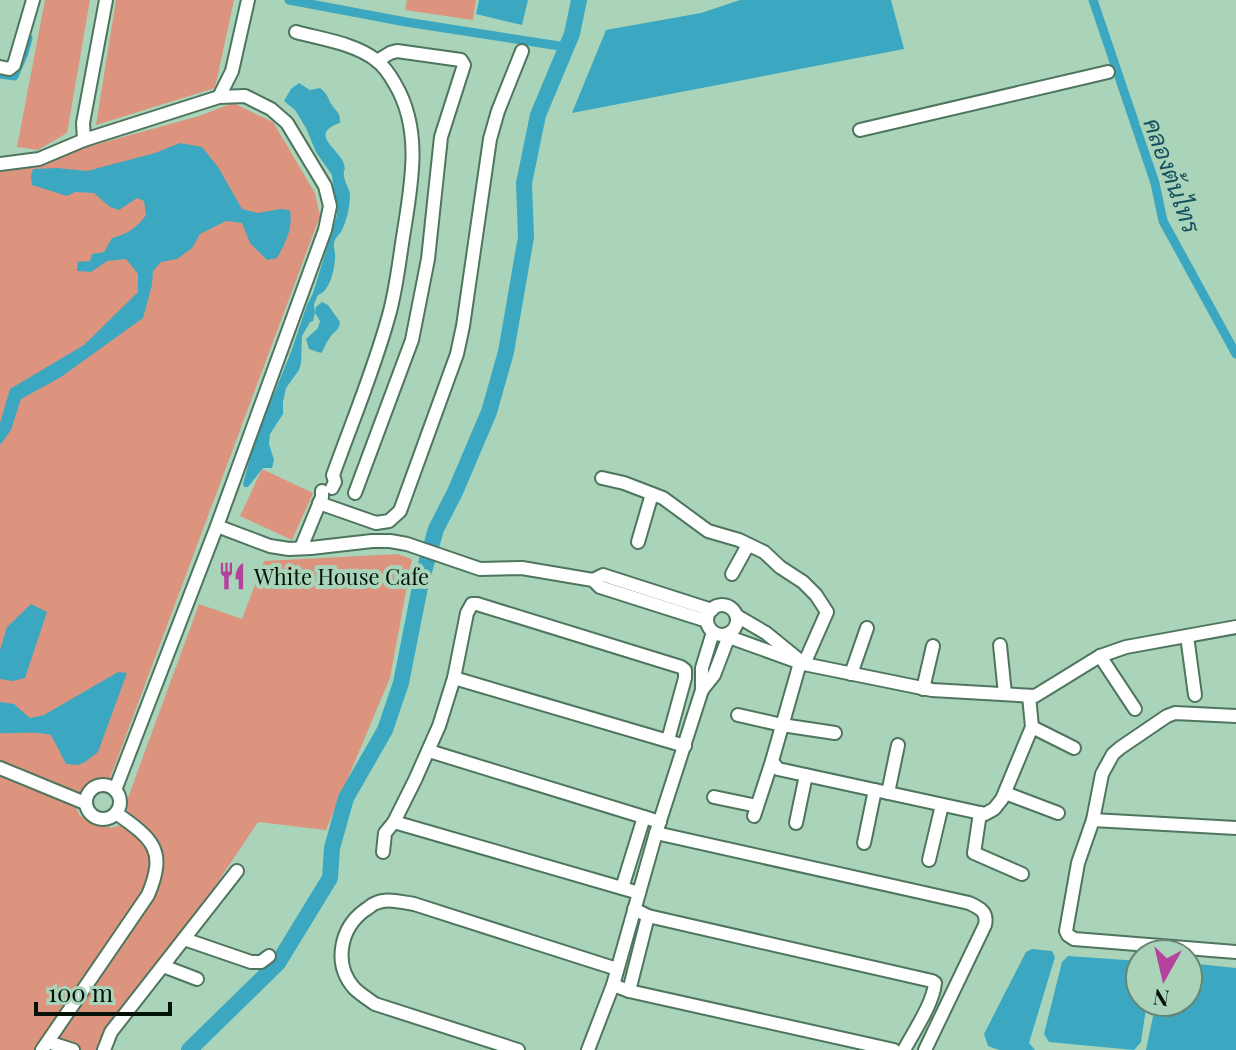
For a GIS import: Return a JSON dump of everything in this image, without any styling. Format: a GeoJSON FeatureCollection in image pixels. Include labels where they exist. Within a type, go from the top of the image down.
{"type":"FeatureCollection","features":[{"type":"Feature","properties":{"kind":"street"},"geometry":{"type":"LineString","coordinates":[[0,67],[9,69],[14,65],[33,0]]}},
{"type":"Feature","properties":{"kind":"street"},"geometry":{"type":"LineString","coordinates":[[84,140],[83,123],[106,0]]}},
{"type":"Feature","properties":{"kind":"street"},"geometry":{"type":"LineString","coordinates":[[219,97],[232,71],[248,0]]}},
{"type":"Feature","properties":{"kind":"street"},"geometry":{"type":"LineString","coordinates":[[296,32],[363,52],[377,61],[399,91],[410,119],[413,145],[410,195],[390,313],[377,356],[301,548]]}},
{"type":"Feature","properties":{"kind":"street"},"geometry":{"type":"LineString","coordinates":[[355,493],[412,340],[428,259],[441,137],[464,65],[461,60],[397,51],[377,61]]}},
{"type":"Feature","properties":{"kind":"street"},"geometry":{"type":"LineString","coordinates":[[326,490],[376,523],[389,521],[400,511],[457,354],[490,139],[522,51]]}},
{"type":"Feature","properties":{"kind":"street"},"geometry":{"type":"LineString","coordinates":[[232,71],[245,96]]}},
{"type":"Feature","properties":{"kind":"street"},"geometry":{"type":"LineString","coordinates":[[860,130],[1108,72]]}},
{"type":"Feature","properties":{"kind":"street"},"geometry":{"type":"LineString","coordinates":[[0,164],[39,159],[84,140],[219,97],[245,96],[271,109],[287,123],[325,186],[330,206],[325,230],[217,526],[115,790],[120,803],[116,813],[108,819],[97,819],[89,813],[85,803],[89,792],[104,785],[115,790]]}},
{"type":"Feature","properties":{"kind":"street"},"geometry":{"type":"LineString","coordinates":[[602,478],[663,498],[708,531],[739,540],[764,552],[803,582],[827,612],[802,663],[755,811],[714,797]]}},
{"type":"Feature","properties":{"kind":"street"},"geometry":{"type":"LineString","coordinates":[[638,542],[652,494]]}},
{"type":"Feature","properties":{"kind":"street"},"geometry":{"type":"LineString","coordinates":[[217,526],[270,546],[301,548],[372,541],[407,544],[480,569],[522,568],[593,580],[603,575],[711,621],[725,635],[802,663],[923,689],[1035,696],[1100,656],[1126,647],[1236,627]]}},
{"type":"Feature","properties":{"kind":"street"},"geometry":{"type":"LineString","coordinates":[[732,574],[748,545]]}},
{"type":"Feature","properties":{"kind":"street"},"geometry":{"type":"LineString","coordinates":[[383,852],[385,833],[394,822],[429,751],[454,678],[469,607],[477,604],[681,667],[685,670],[685,678],[668,740]]}},
{"type":"Feature","properties":{"kind":"street"},"geometry":{"type":"LineString","coordinates":[[588,1050],[613,985],[658,827],[702,690],[702,668],[711,621],[723,605],[729,607],[802,663]]}},
{"type":"Feature","properties":{"kind":"street"},"geometry":{"type":"LineString","coordinates":[[702,690],[714,675],[735,628],[737,616]]}},
{"type":"Feature","properties":{"kind":"street"},"geometry":{"type":"LineString","coordinates":[[851,674],[867,628]]}},
{"type":"Feature","properties":{"kind":"street"},"geometry":{"type":"LineString","coordinates":[[1187,636],[1195,695]]}},
{"type":"Feature","properties":{"kind":"street"},"geometry":{"type":"LineString","coordinates":[[1000,645],[1005,694]]}},
{"type":"Feature","properties":{"kind":"street"},"geometry":{"type":"LineString","coordinates":[[923,689],[933,646]]}},
{"type":"Feature","properties":{"kind":"street"},"geometry":{"type":"LineString","coordinates":[[1100,656],[1135,709]]}},
{"type":"Feature","properties":{"kind":"street"},"geometry":{"type":"LineString","coordinates":[[454,678],[685,746]]}},
{"type":"Feature","properties":{"kind":"street"},"geometry":{"type":"LineString","coordinates":[[772,761],[778,769],[985,814],[1002,799],[1032,727],[1029,696]]}},
{"type":"Feature","properties":{"kind":"street"},"geometry":{"type":"LineString","coordinates":[[1236,716],[1175,713],[1113,754],[1102,774],[1093,820],[1078,863],[1066,931],[1074,939],[1236,952]]}},
{"type":"Feature","properties":{"kind":"street"},"geometry":{"type":"LineString","coordinates":[[738,715],[835,733]]}},
{"type":"Feature","properties":{"kind":"street"},"geometry":{"type":"LineString","coordinates":[[1032,727],[1074,748]]}},
{"type":"Feature","properties":{"kind":"street"},"geometry":{"type":"LineString","coordinates":[[888,793],[898,745]]}},
{"type":"Feature","properties":{"kind":"street"},"geometry":{"type":"LineString","coordinates":[[429,751],[644,817],[658,827],[969,903],[979,908],[985,914],[985,925],[925,1050]]}},
{"type":"Feature","properties":{"kind":"street"},"geometry":{"type":"LineString","coordinates":[[0,768],[85,803]]}},
{"type":"Feature","properties":{"kind":"street"},"geometry":{"type":"LineString","coordinates":[[796,823],[806,775]]}},
{"type":"Feature","properties":{"kind":"street"},"geometry":{"type":"LineString","coordinates":[[864,843],[875,790]]}},
{"type":"Feature","properties":{"kind":"street"},"geometry":{"type":"LineString","coordinates":[[1005,793],[1058,813]]}},
{"type":"Feature","properties":{"kind":"street"},"geometry":{"type":"LineString","coordinates":[[929,860],[942,805]]}},
{"type":"Feature","properties":{"kind":"street"},"geometry":{"type":"LineString","coordinates":[[73,1050],[45,1046],[148,895],[157,874],[156,853],[148,837],[116,813]]}},
{"type":"Feature","properties":{"kind":"street"},"geometry":{"type":"LineString","coordinates":[[980,813],[974,853],[1022,874]]}},
{"type":"Feature","properties":{"kind":"street"},"geometry":{"type":"LineString","coordinates":[[622,888],[644,817]]}},
{"type":"Feature","properties":{"kind":"street"},"geometry":{"type":"LineString","coordinates":[[1093,820],[1236,828]]}},
{"type":"Feature","properties":{"kind":"street"},"geometry":{"type":"LineString","coordinates":[[394,822],[639,893]]}},
{"type":"Feature","properties":{"kind":"street"},"geometry":{"type":"LineString","coordinates":[[106,1050],[111,1032],[237,871]]}},
{"type":"Feature","properties":{"kind":"street"},"geometry":{"type":"LineString","coordinates":[[518,1050],[375,1004],[355,990],[345,973],[341,953],[345,933],[356,916],[376,902],[414,904],[617,969]]}},
{"type":"Feature","properties":{"kind":"street"},"geometry":{"type":"LineString","coordinates":[[634,909],[648,916],[932,981],[935,989],[930,1002],[904,1050]]}},
{"type":"Feature","properties":{"kind":"street"},"geometry":{"type":"LineString","coordinates":[[629,991],[648,916]]}},
{"type":"Feature","properties":{"kind":"street"},"geometry":{"type":"LineString","coordinates":[[184,939],[251,962],[261,962],[269,956]]}},
{"type":"Feature","properties":{"kind":"street"},"geometry":{"type":"LineString","coordinates":[[163,966],[197,979]]}},
{"type":"Feature","properties":{"kind":"street"},"geometry":{"type":"LineString","coordinates":[[613,985],[894,1050]]}},
{"type":"Feature","properties":{"kind":"shaded area"},"geometry":{"type":"Polygon","coordinates":[[[45,0],[90,0],[67,133],[38,150],[17,147],[45,0]]]}},
{"type":"Feature","properties":{"kind":"shaded area"},"geometry":{"type":"Polygon","coordinates":[[[116,0],[234,0],[215,88],[96,125],[116,0]]]}},
{"type":"Feature","properties":{"kind":"shaded area"},"geometry":{"type":"Polygon","coordinates":[[[407,0],[476,0],[473,20],[405,10],[407,0]]]}},
{"type":"Feature","properties":{"kind":"shaded area"},"geometry":{"type":"Polygon","coordinates":[[[233,103],[273,122],[315,193],[320,216],[109,781],[90,782],[84,793],[72,799],[80,816],[111,828],[130,822],[133,824],[125,806],[199,604],[242,619],[264,561],[397,554],[412,559],[390,678],[326,830],[258,822],[105,1050],[73,1050],[48,1042],[40,1050],[0,1050],[0,171],[199,116],[233,103]]]}},
{"type":"Feature","properties":{"kind":"shaded area"},"geometry":{"type":"Polygon","coordinates":[[[262,469],[313,493],[292,540],[240,516],[262,469]]]}},
{"type":"Feature","properties":{"kind":"water"},"geometry":{"type":"Polygon","coordinates":[[[479,0],[528,0],[522,25],[476,14],[479,0]]]}},
{"type":"Feature","properties":{"kind":"water"},"geometry":{"type":"Polygon","coordinates":[[[740,0],[891,0],[904,49],[572,113],[606,30],[701,13],[740,0]]]}},
{"type":"Feature","properties":{"kind":"water"},"geometry":{"type":"Polygon","coordinates":[[[299,83],[310,90],[320,88],[339,114],[340,123],[326,132],[326,137],[344,164],[349,203],[344,226],[334,242],[331,280],[314,304],[313,321],[302,336],[299,370],[286,388],[283,414],[270,434],[269,444],[274,460],[272,468],[263,468],[248,487],[244,487],[254,443],[313,293],[337,215],[332,175],[316,152],[295,110],[284,101],[299,83]]]}},
{"type":"Feature","properties":{"kind":"water"},"geometry":{"type":"Polygon","coordinates":[[[180,143],[202,147],[218,167],[242,209],[258,213],[290,210],[290,229],[277,258],[267,260],[250,243],[242,223],[226,221],[200,234],[192,248],[177,259],[161,262],[153,271],[143,318],[61,377],[21,399],[11,430],[0,445],[0,423],[10,389],[84,345],[138,292],[138,274],[126,259],[107,261],[91,272],[77,271],[78,262],[90,261],[92,254],[104,252],[112,238],[139,224],[146,215],[144,201],[137,198],[119,210],[110,207],[94,193],[75,192],[67,196],[32,185],[33,169],[87,171],[180,143]]]}},
{"type":"Feature","properties":{"kind":"water"},"geometry":{"type":"Polygon","coordinates":[[[322,302],[328,305],[340,322],[321,353],[309,349],[306,339],[318,328],[320,321],[315,313],[322,302]]]}},
{"type":"Feature","properties":{"kind":"water"},"geometry":{"type":"Polygon","coordinates":[[[31,604],[47,612],[25,678],[13,681],[0,679],[0,650],[7,627],[31,604]]]}},
{"type":"Feature","properties":{"kind":"water"},"geometry":{"type":"Polygon","coordinates":[[[118,672],[127,673],[98,752],[85,762],[66,764],[51,735],[0,733],[0,702],[14,704],[30,718],[44,715],[118,672]]]}},
{"type":"Feature","properties":{"kind":"water"},"geometry":{"type":"Polygon","coordinates":[[[1032,949],[1052,951],[1055,957],[1029,1043],[1035,1050],[999,1050],[988,1046],[984,1034],[1026,952],[1032,949]]]}},
{"type":"Feature","properties":{"kind":"water"},"geometry":{"type":"Polygon","coordinates":[[[1068,956],[1124,960],[1124,1018],[1145,1018],[1141,1042],[1134,1050],[1049,1042],[1044,1034],[1062,962],[1068,956]]]}},
{"type":"Feature","properties":{"kind":"water"},"geometry":{"type":"Polygon","coordinates":[[[1204,965],[1236,968],[1236,1050],[1146,1050],[1153,1018],[1204,1018],[1204,965]]]}},
{"type":"Feature","properties":{"kind":"waterway"},"geometry":{"type":"LineString","coordinates":[[289,0],[566,47]]}},
{"type":"Feature","properties":{"kind":"waterway"},"geometry":{"type":"LineString","coordinates":[[189,1050],[278,963],[330,878],[332,848],[346,798],[385,730],[401,683],[421,582],[436,529],[489,412],[506,352],[526,237],[524,183],[538,115],[572,34],[579,0]]}},
{"type":"Feature","properties":{"kind":"waterway","name":"คลองต้นไทร"},"geometry":{"type":"LineString","coordinates":[[1093,0],[1155,183],[1163,221],[1236,354]]}},
{"type":"Feature","properties":{"kind":"waterway"},"geometry":{"type":"LineString","coordinates":[[0,74],[14,76],[28,38]]}},
{"type":"Feature","properties":{"kind":"place","name":"White House Cafe"},"geometry":{"type":"Point","coordinates":[232,576]}}]}
